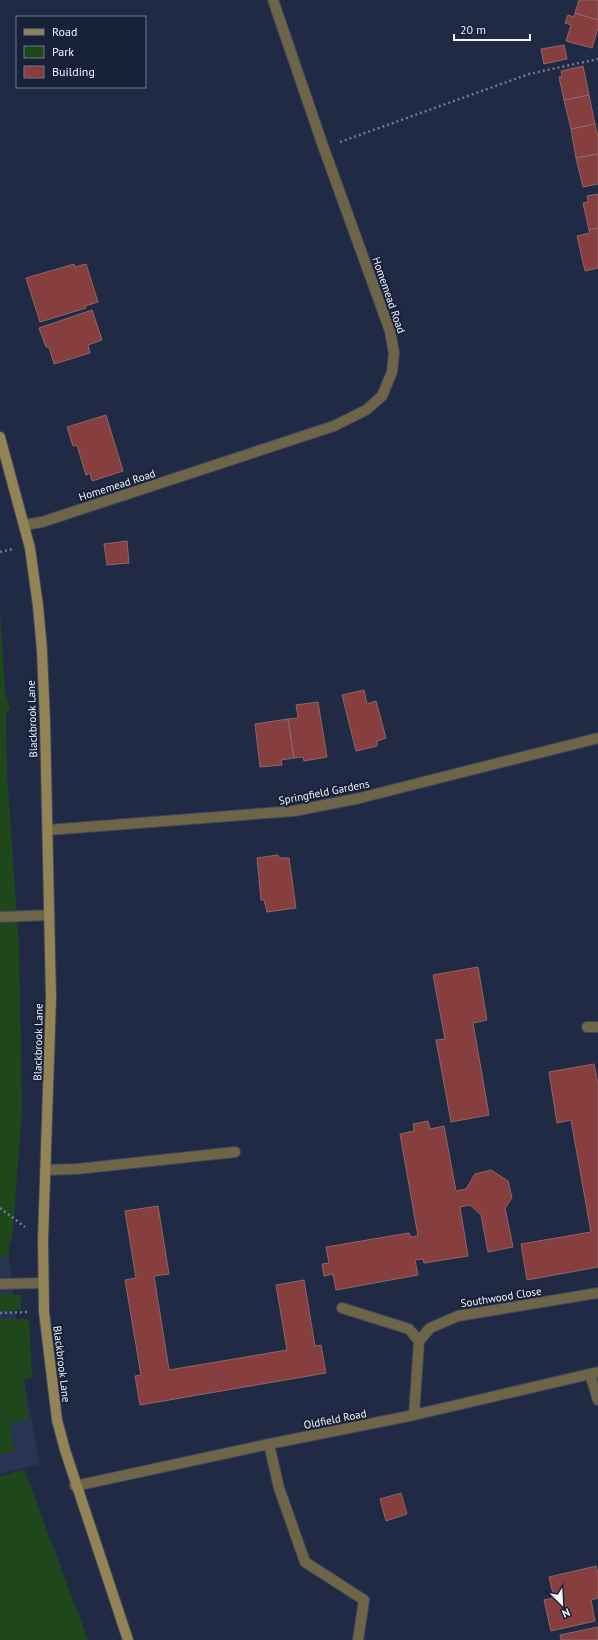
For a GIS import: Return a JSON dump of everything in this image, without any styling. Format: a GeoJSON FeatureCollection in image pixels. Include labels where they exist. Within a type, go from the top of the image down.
{"type":"FeatureCollection","features":[{"type":"Feature","properties":{"kind":"street","name":"Homemead Road"},"geometry":{"type":"LineString","coordinates":[[24,525],[56,517],[334,426],[366,410],[382,396],[392,372],[394,353],[390,332],[323,146],[273,0]]}},
{"type":"Feature","properties":{"kind":"street","name":"Blackbrook Lane"},"geometry":{"type":"LineString","coordinates":[[0,437],[30,548],[42,650],[48,830],[51,998],[43,1240],[44,1312],[57,1420],[76,1486],[128,1640]]}},
{"type":"Feature","properties":{"kind":"street","name":"Springfield Gardens"},"geometry":{"type":"LineString","coordinates":[[48,830],[294,811],[360,798],[598,738]]}},
{"type":"Feature","properties":{"kind":"street"},"geometry":{"type":"LineString","coordinates":[[0,917],[49,915]]}},
{"type":"Feature","properties":{"kind":"street"},"geometry":{"type":"LineString","coordinates":[[587,1027],[598,1026]]}},
{"type":"Feature","properties":{"kind":"street"},"geometry":{"type":"LineString","coordinates":[[45,1170],[77,1169],[235,1152]]}},
{"type":"Feature","properties":{"kind":"street"},"geometry":{"type":"LineString","coordinates":[[0,1284],[43,1283]]}},
{"type":"Feature","properties":{"kind":"street","name":"Southwood Close"},"geometry":{"type":"LineString","coordinates":[[419,1341],[430,1328],[458,1316],[598,1293]]}},
{"type":"Feature","properties":{"kind":"street"},"geometry":{"type":"LineString","coordinates":[[342,1308],[409,1329],[419,1341],[414,1415]]}},
{"type":"Feature","properties":{"kind":"street"},"geometry":{"type":"LineString","coordinates":[[594,1373],[598,1400]]}},
{"type":"Feature","properties":{"kind":"street","name":"Oldfield Road"},"geometry":{"type":"LineString","coordinates":[[76,1486],[269,1444],[414,1415],[594,1373]]}},
{"type":"Feature","properties":{"kind":"street"},"geometry":{"type":"LineString","coordinates":[[269,1444],[278,1488],[305,1562],[364,1600],[358,1640]]}},
{"type":"Feature","properties":{"kind":"path"},"geometry":{"type":"LineString","coordinates":[[323,146],[348,139],[529,74],[598,59]]}},
{"type":"Feature","properties":{"kind":"path"},"geometry":{"type":"LineString","coordinates":[[0,1208],[43,1240]]}},
{"type":"Feature","properties":{"kind":"path"},"geometry":{"type":"LineString","coordinates":[[0,1313],[44,1312]]}},
{"type":"Feature","properties":{"kind":"shaded area"},"geometry":{"type":"Polygon","coordinates":[[[0,1257],[9,1257],[22,1368],[40,1464],[0,1474],[0,1257]]]}},
{"type":"Feature","properties":{"kind":"green space"},"geometry":{"type":"Polygon","coordinates":[[[0,610],[5,691],[10,709],[6,713],[7,773],[19,946],[22,1111],[12,1241],[9,1242],[9,1257],[0,1257],[0,610]]]}},
{"type":"Feature","properties":{"kind":"green space"},"geometry":{"type":"Polygon","coordinates":[[[0,1293],[21,1295],[21,1310],[0,1311],[0,1293]]]}},
{"type":"Feature","properties":{"kind":"green space"},"geometry":{"type":"Polygon","coordinates":[[[0,1319],[29,1319],[32,1378],[24,1379],[28,1420],[10,1423],[14,1452],[0,1454],[0,1319]]]}},
{"type":"Feature","properties":{"kind":"green space"},"geometry":{"type":"Polygon","coordinates":[[[24,1469],[88,1640],[0,1640],[0,1477],[24,1469]]]}},
{"type":"Feature","properties":{"kind":"building"},"geometry":{"type":"Polygon","coordinates":[[[579,0],[598,0],[598,20],[575,13],[579,0]]]}},
{"type":"Feature","properties":{"kind":"building"},"geometry":{"type":"Polygon","coordinates":[[[575,13],[598,20],[598,28],[592,48],[566,41],[571,25],[565,23],[568,15],[574,17],[575,13]]]}},
{"type":"Feature","properties":{"kind":"building"},"geometry":{"type":"Polygon","coordinates":[[[564,45],[567,59],[544,64],[541,49],[564,45]]]}},
{"type":"Feature","properties":{"kind":"building"},"geometry":{"type":"Polygon","coordinates":[[[583,66],[589,95],[564,100],[559,77],[562,77],[561,71],[583,66]]]}},
{"type":"Feature","properties":{"kind":"building"},"geometry":{"type":"Polygon","coordinates":[[[589,95],[595,124],[571,129],[564,100],[589,95]]]}},
{"type":"Feature","properties":{"kind":"building"},"geometry":{"type":"Polygon","coordinates":[[[595,124],[598,137],[598,154],[576,158],[571,129],[595,124]]]}},
{"type":"Feature","properties":{"kind":"building"},"geometry":{"type":"Polygon","coordinates":[[[598,154],[598,184],[583,187],[576,158],[598,154]]]}},
{"type":"Feature","properties":{"kind":"building"},"geometry":{"type":"Polygon","coordinates":[[[598,194],[598,228],[589,230],[583,203],[588,202],[587,196],[598,194]]]}},
{"type":"Feature","properties":{"kind":"building"},"geometry":{"type":"Polygon","coordinates":[[[598,228],[598,268],[585,271],[577,236],[590,233],[589,230],[598,228]]]}},
{"type":"Feature","properties":{"kind":"building"},"geometry":{"type":"Polygon","coordinates":[[[74,264],[75,267],[86,264],[98,302],[85,306],[86,308],[40,322],[26,278],[74,264]]]}},
{"type":"Feature","properties":{"kind":"building"},"geometry":{"type":"Polygon","coordinates":[[[92,310],[102,340],[88,345],[90,353],[54,364],[49,347],[46,347],[39,328],[92,310]]]}},
{"type":"Feature","properties":{"kind":"building"},"geometry":{"type":"Polygon","coordinates":[[[106,415],[123,471],[92,481],[90,473],[86,475],[77,445],[73,446],[67,427],[106,415]]]}},
{"type":"Feature","properties":{"kind":"building"},"geometry":{"type":"Polygon","coordinates":[[[127,541],[129,563],[107,565],[104,544],[127,541]]]}},
{"type":"Feature","properties":{"kind":"building"},"geometry":{"type":"Polygon","coordinates":[[[364,690],[367,704],[376,701],[386,738],[377,741],[377,746],[356,751],[342,695],[364,690]]]}},
{"type":"Feature","properties":{"kind":"building"},"geometry":{"type":"Polygon","coordinates":[[[318,702],[327,757],[304,761],[303,757],[294,758],[288,719],[298,718],[296,705],[318,702]]]}},
{"type":"Feature","properties":{"kind":"building"},"geometry":{"type":"Polygon","coordinates":[[[288,719],[294,758],[281,760],[282,765],[260,767],[255,724],[288,719]]]}},
{"type":"Feature","properties":{"kind":"building"},"geometry":{"type":"Polygon","coordinates":[[[278,855],[279,858],[289,858],[296,908],[267,912],[264,900],[261,900],[257,858],[278,855]]]}},
{"type":"Feature","properties":{"kind":"building"},"geometry":{"type":"Polygon","coordinates":[[[478,967],[487,1020],[473,1023],[489,1115],[451,1122],[436,1040],[445,1039],[433,975],[478,967]]]}},
{"type":"Feature","properties":{"kind":"building"},"geometry":{"type":"Polygon","coordinates":[[[594,1064],[598,1084],[598,1267],[527,1280],[521,1244],[591,1232],[571,1120],[557,1123],[549,1072],[594,1064]]]}},
{"type":"Feature","properties":{"kind":"building"},"geometry":{"type":"Polygon","coordinates":[[[428,1121],[430,1129],[444,1126],[456,1191],[466,1189],[475,1174],[491,1170],[508,1181],[512,1198],[505,1208],[513,1247],[488,1252],[481,1215],[470,1205],[460,1207],[468,1256],[424,1263],[423,1259],[415,1260],[418,1275],[336,1290],[333,1274],[324,1276],[322,1264],[329,1263],[326,1247],[409,1233],[411,1237],[418,1236],[400,1134],[414,1131],[413,1124],[428,1121]]]}},
{"type":"Feature","properties":{"kind":"building"},"geometry":{"type":"Polygon","coordinates":[[[158,1206],[169,1274],[154,1276],[169,1370],[287,1350],[276,1285],[304,1280],[315,1346],[321,1345],[326,1373],[140,1405],[135,1376],[141,1375],[125,1280],[136,1278],[125,1211],[158,1206]]]}},
{"type":"Feature","properties":{"kind":"building"},"geometry":{"type":"Polygon","coordinates":[[[401,1493],[407,1514],[386,1521],[380,1499],[401,1493]]]}},
{"type":"Feature","properties":{"kind":"building"},"geometry":{"type":"Polygon","coordinates":[[[596,1566],[598,1573],[598,1598],[591,1600],[595,1621],[551,1631],[544,1600],[554,1598],[549,1577],[596,1566]]]}},
{"type":"Feature","properties":{"kind":"building"},"geometry":{"type":"Polygon","coordinates":[[[598,1627],[598,1640],[561,1640],[560,1635],[598,1627]]]}}]}
